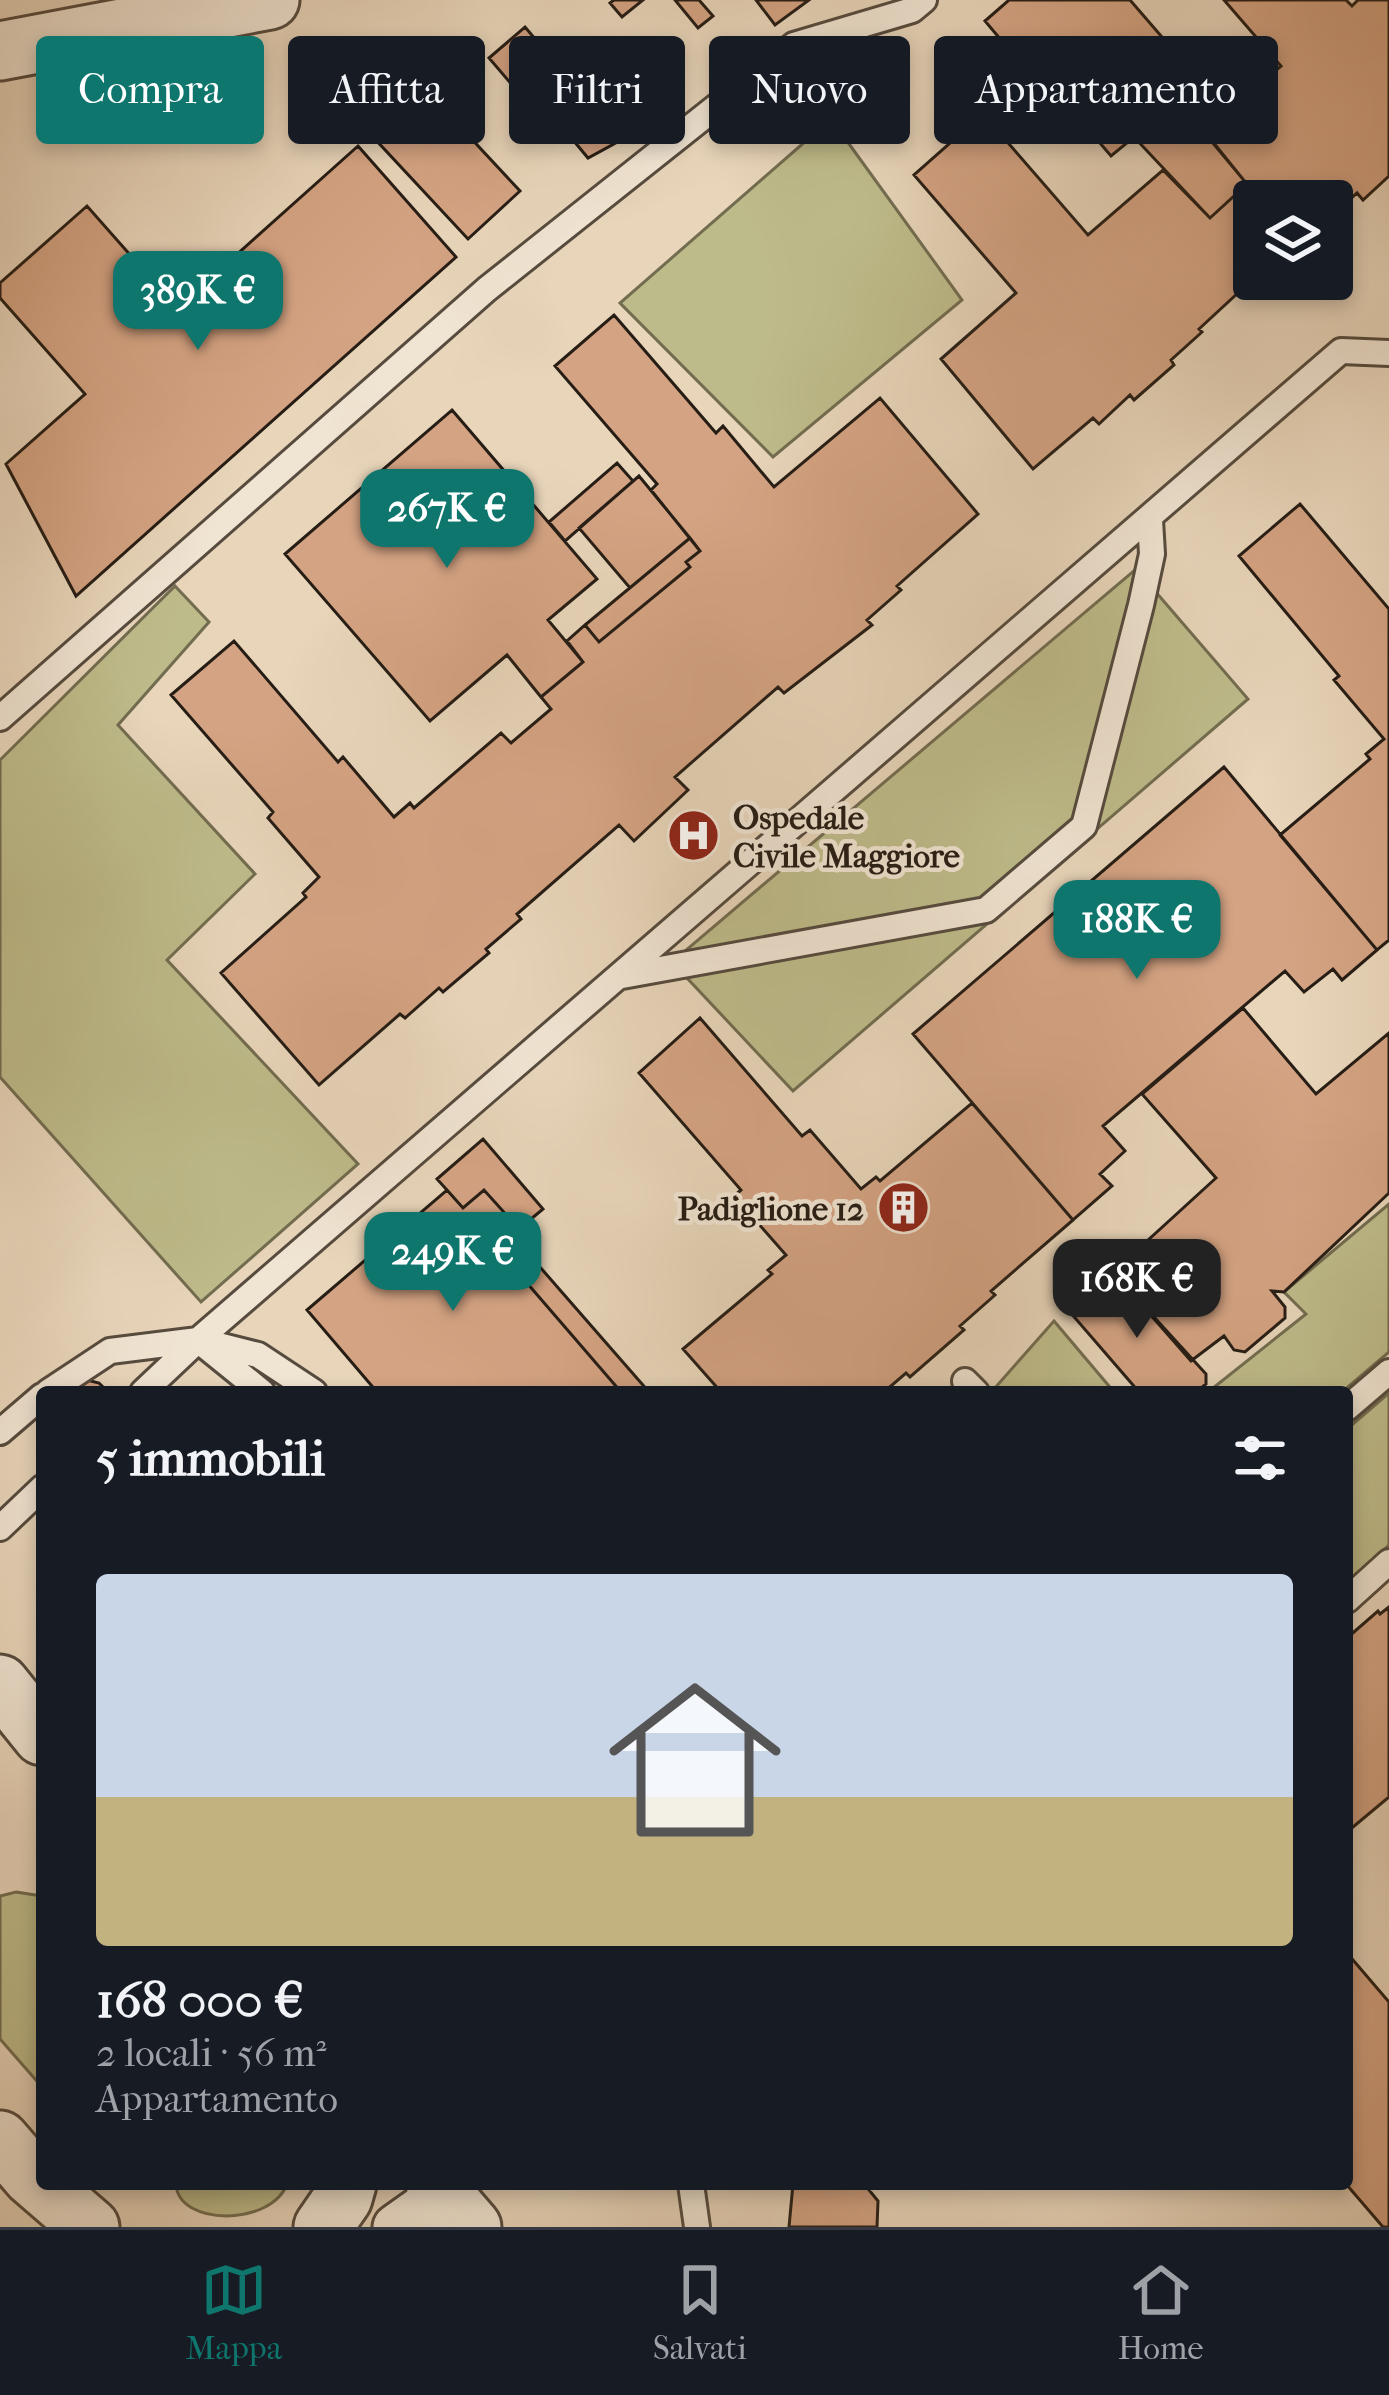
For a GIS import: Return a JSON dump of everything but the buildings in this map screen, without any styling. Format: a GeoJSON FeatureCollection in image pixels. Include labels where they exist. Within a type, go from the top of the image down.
{"type":"FeatureCollection","features":[{"type":"Feature","properties":{"kind":"street"},"geometry":{"type":"LineString","coordinates":[[0,51],[270,0]]}},
{"type":"Feature","properties":{"kind":"street"},"geometry":{"type":"LineString","coordinates":[[39,2190],[90,2227]]}},
{"type":"Feature","properties":{"kind":"street"},"geometry":{"type":"LineString","coordinates":[[323,2227],[345,2190]]}},
{"type":"Feature","properties":{"kind":"street"},"geometry":{"type":"LineString","coordinates":[[395,2227],[451,2197]]}},
{"type":"Feature","properties":{"kind":"lane"},"geometry":{"type":"LineString","coordinates":[[0,718],[487,289],[794,45],[912,10],[924,0]]}},
{"type":"Feature","properties":{"kind":"lane"},"geometry":{"type":"LineString","coordinates":[[149,1386],[1341,351],[1381,352],[1389,326]]}},
{"type":"Feature","properties":{"kind":"lane"},"geometry":{"type":"LineString","coordinates":[[620,976],[986,910],[1084,826],[1152,554],[1150,520]]}},
{"type":"Feature","properties":{"kind":"lane"},"geometry":{"type":"LineString","coordinates":[[198,1340],[234,1386]]}},
{"type":"Feature","properties":{"kind":"lane"},"geometry":{"type":"LineString","coordinates":[[198,1340],[255,1386]]}},
{"type":"Feature","properties":{"kind":"lane"},"geometry":{"type":"LineString","coordinates":[[57,1386],[110,1352],[198,1340],[258,1355],[305,1386]]}},
{"type":"Feature","properties":{"kind":"lane"},"geometry":{"type":"LineString","coordinates":[[1353,1403],[1389,1372]]}},
{"type":"Feature","properties":{"kind":"lane"},"geometry":{"type":"LineString","coordinates":[[0,1432],[36,1402]]}},
{"type":"Feature","properties":{"kind":"lane"},"geometry":{"type":"LineString","coordinates":[[0,1528],[36,1494]]}},
{"type":"Feature","properties":{"kind":"lane"},"geometry":{"type":"LineString","coordinates":[[1353,1595],[1389,1562]]}},
{"type":"Feature","properties":{"kind":"lane"},"geometry":{"type":"LineString","coordinates":[[692,2190],[697,2227]]}},
{"type":"Feature","properties":{"kind":"shaded area"},"geometry":{"type":"Polygon","coordinates":[[[802,144],[849,144],[962,300],[773,457],[620,303],[802,144]]]}},
{"type":"Feature","properties":{"kind":"shaded area"},"geometry":{"type":"Polygon","coordinates":[[[1136,569],[1248,699],[793,1091],[672,962],[1136,569]]]}},
{"type":"Feature","properties":{"kind":"shaded area"},"geometry":{"type":"Polygon","coordinates":[[[175,586],[209,622],[118,725],[255,874],[167,960],[358,1164],[201,1302],[0,1077],[0,760],[175,586]]]}},
{"type":"Feature","properties":{"kind":"shaded area"},"geometry":{"type":"Polygon","coordinates":[[[1389,1204],[1389,1352],[1349,1386],[1216,1386],[1306,1314],[1284,1292],[1389,1204]]]}},
{"type":"Feature","properties":{"kind":"shaded area"},"geometry":{"type":"Polygon","coordinates":[[[1054,1321],[1109,1386],[997,1386],[1054,1321]]]}},
{"type":"Feature","properties":{"kind":"shaded area"},"geometry":{"type":"Polygon","coordinates":[[[1389,1393],[1389,1545],[1353,1578],[1353,1424],[1389,1393]]]}},
{"type":"Feature","properties":{"kind":"shaded area"},"geometry":{"type":"Polygon","coordinates":[[[36,1895],[36,2080],[0,2039],[0,1896],[36,1895]]]}},
{"type":"Feature","properties":{"kind":"shaded area"},"geometry":{"type":"Polygon","coordinates":[[[178,2190],[283,2190],[264,2208],[227,2216],[192,2208],[178,2190]]]}},
{"type":"Feature","properties":{"kind":"place","name":"Ospedale Civile Maggiore"},"geometry":{"type":"Point","coordinates":[694,836]}},
{"type":"Feature","properties":{"kind":"place","name":"Padiglione 12"},"geometry":{"type":"Point","coordinates":[903,1208]}}]}
